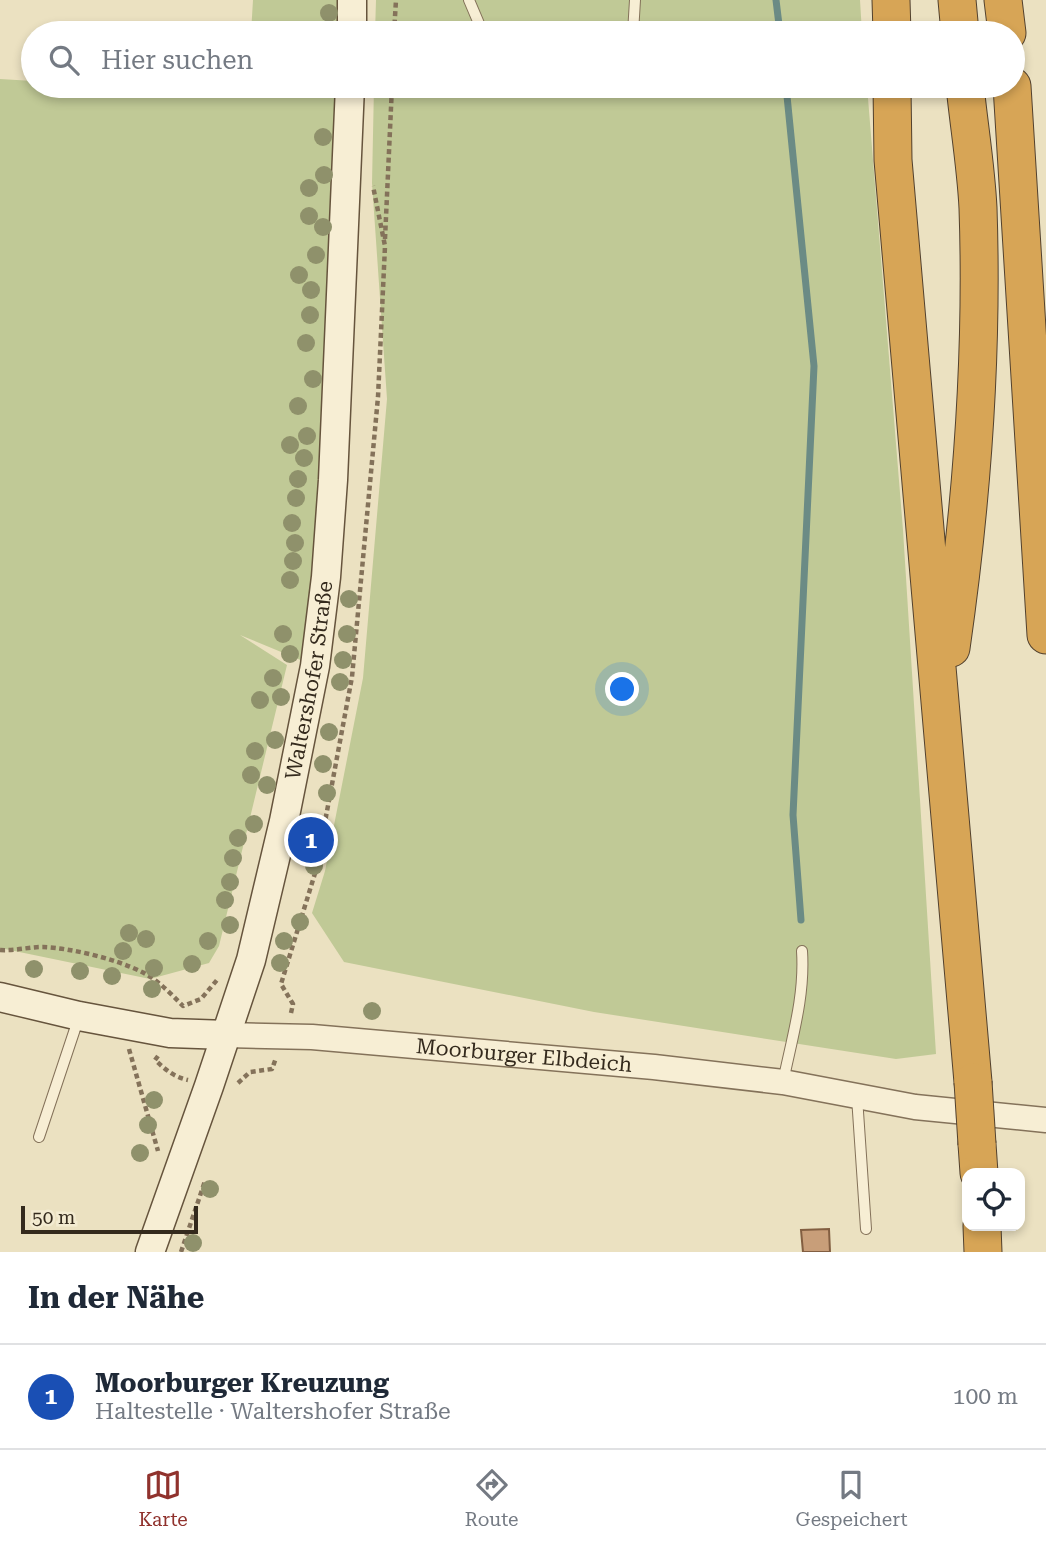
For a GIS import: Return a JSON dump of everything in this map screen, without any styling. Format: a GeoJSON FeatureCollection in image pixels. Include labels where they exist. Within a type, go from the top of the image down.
{"type":"FeatureCollection","features":[{"type":"Feature","properties":{"kind":"highway"},"geometry":{"type":"LineString","coordinates":[[891,0],[892,21]]}},
{"type":"Feature","properties":{"kind":"highway"},"geometry":{"type":"LineString","coordinates":[[957,0],[959,21]]}},
{"type":"Feature","properties":{"kind":"highway"},"geometry":{"type":"LineString","coordinates":[[1003,0],[1006,21]]}},
{"type":"Feature","properties":{"kind":"highway"},"geometry":{"type":"LineString","coordinates":[[892,98],[893,160],[943,722],[978,1158]]}},
{"type":"Feature","properties":{"kind":"highway"},"geometry":{"type":"LineString","coordinates":[[943,722],[962,569],[976,397],[978,205],[966,98]]}},
{"type":"Feature","properties":{"kind":"highway"},"geometry":{"type":"LineString","coordinates":[[1014,98],[1046,635]]}},
{"type":"Feature","properties":{"kind":"highway"},"geometry":{"type":"LineString","coordinates":[[982,1231],[983,1252]]}},
{"type":"Feature","properties":{"kind":"main road"},"geometry":{"type":"LineString","coordinates":[[352,0],[352,21]]}},
{"type":"Feature","properties":{"kind":"main road","name":"Waltershofer Straße"},"geometry":{"type":"LineString","coordinates":[[150,1252],[227,1035],[244,979],[284,821],[315,666],[326,577],[334,467],[349,98]]}},
{"type":"Feature","properties":{"kind":"main road","name":"Moorburger Elbdeich"},"geometry":{"type":"LineString","coordinates":[[0,997],[79,1016],[170,1033],[227,1035]]}},
{"type":"Feature","properties":{"kind":"street","name":"Moorburger Elbdeich"},"geometry":{"type":"LineString","coordinates":[[227,1035],[284,1036],[654,1067],[783,1082],[915,1107],[1046,1120]]}},
{"type":"Feature","properties":{"kind":"lane"},"geometry":{"type":"LineString","coordinates":[[469,0],[478,21]]}},
{"type":"Feature","properties":{"kind":"lane"},"geometry":{"type":"LineString","coordinates":[[634,21],[635,0]]}},
{"type":"Feature","properties":{"kind":"lane"},"geometry":{"type":"LineString","coordinates":[[783,1082],[799,1012],[804,976],[802,951]]}},
{"type":"Feature","properties":{"kind":"lane"},"geometry":{"type":"LineString","coordinates":[[39,1137],[79,1016]]}},
{"type":"Feature","properties":{"kind":"lane"},"geometry":{"type":"LineString","coordinates":[[857,1097],[866,1229]]}},
{"type":"Feature","properties":{"kind":"path"},"geometry":{"type":"LineString","coordinates":[[395,21],[396,0]]}},
{"type":"Feature","properties":{"kind":"path"},"geometry":{"type":"LineString","coordinates":[[385,246],[391,98]]}},
{"type":"Feature","properties":{"kind":"path"},"geometry":{"type":"LineString","coordinates":[[0,950],[72,948],[141,972],[167,989],[183,1006],[201,999],[219,976],[281,984],[293,1004]]}},
{"type":"Feature","properties":{"kind":"path"},"geometry":{"type":"LineString","coordinates":[[123,1024],[170,1195]]}},
{"type":"Feature","properties":{"kind":"path"},"geometry":{"type":"LineString","coordinates":[[236,1087],[240,1079],[250,1072],[272,1069],[284,1036]]}},
{"type":"Feature","properties":{"kind":"green space"},"geometry":{"type":"Polygon","coordinates":[[[253,0],[352,0],[352,21],[252,21],[253,0]]]}},
{"type":"Feature","properties":{"kind":"green space"},"geometry":{"type":"Polygon","coordinates":[[[376,0],[860,0],[861,21],[375,21],[376,0]]]}},
{"type":"Feature","properties":{"kind":"green space"},"geometry":{"type":"Polygon","coordinates":[[[0,79],[21,80],[21,98],[349,98],[315,666],[240,635],[287,665],[219,946],[209,963],[150,979],[0,948],[0,79]]]}},
{"type":"Feature","properties":{"kind":"green space"},"geometry":{"type":"Polygon","coordinates":[[[374,98],[868,98],[903,530],[936,1054],[896,1059],[594,1012],[344,962],[312,913],[325,871],[363,678],[387,399],[372,183],[374,98]]]}},
{"type":"Feature","properties":{"kind":"building"},"geometry":{"type":"Polygon","coordinates":[[[829,1229],[830,1252],[803,1252],[801,1230],[829,1229]]]}},
{"type":"Feature","properties":{"kind":"waterway"},"geometry":{"type":"LineString","coordinates":[[776,0],[779,21]]}},
{"type":"Feature","properties":{"kind":"waterway"},"geometry":{"type":"LineString","coordinates":[[787,98],[814,366],[793,815],[801,920]]}},
{"type":"Feature","properties":{"kind":"place","name":"Moorburger Kreuzung"},"geometry":{"type":"Point","coordinates":[311,840]}}]}
